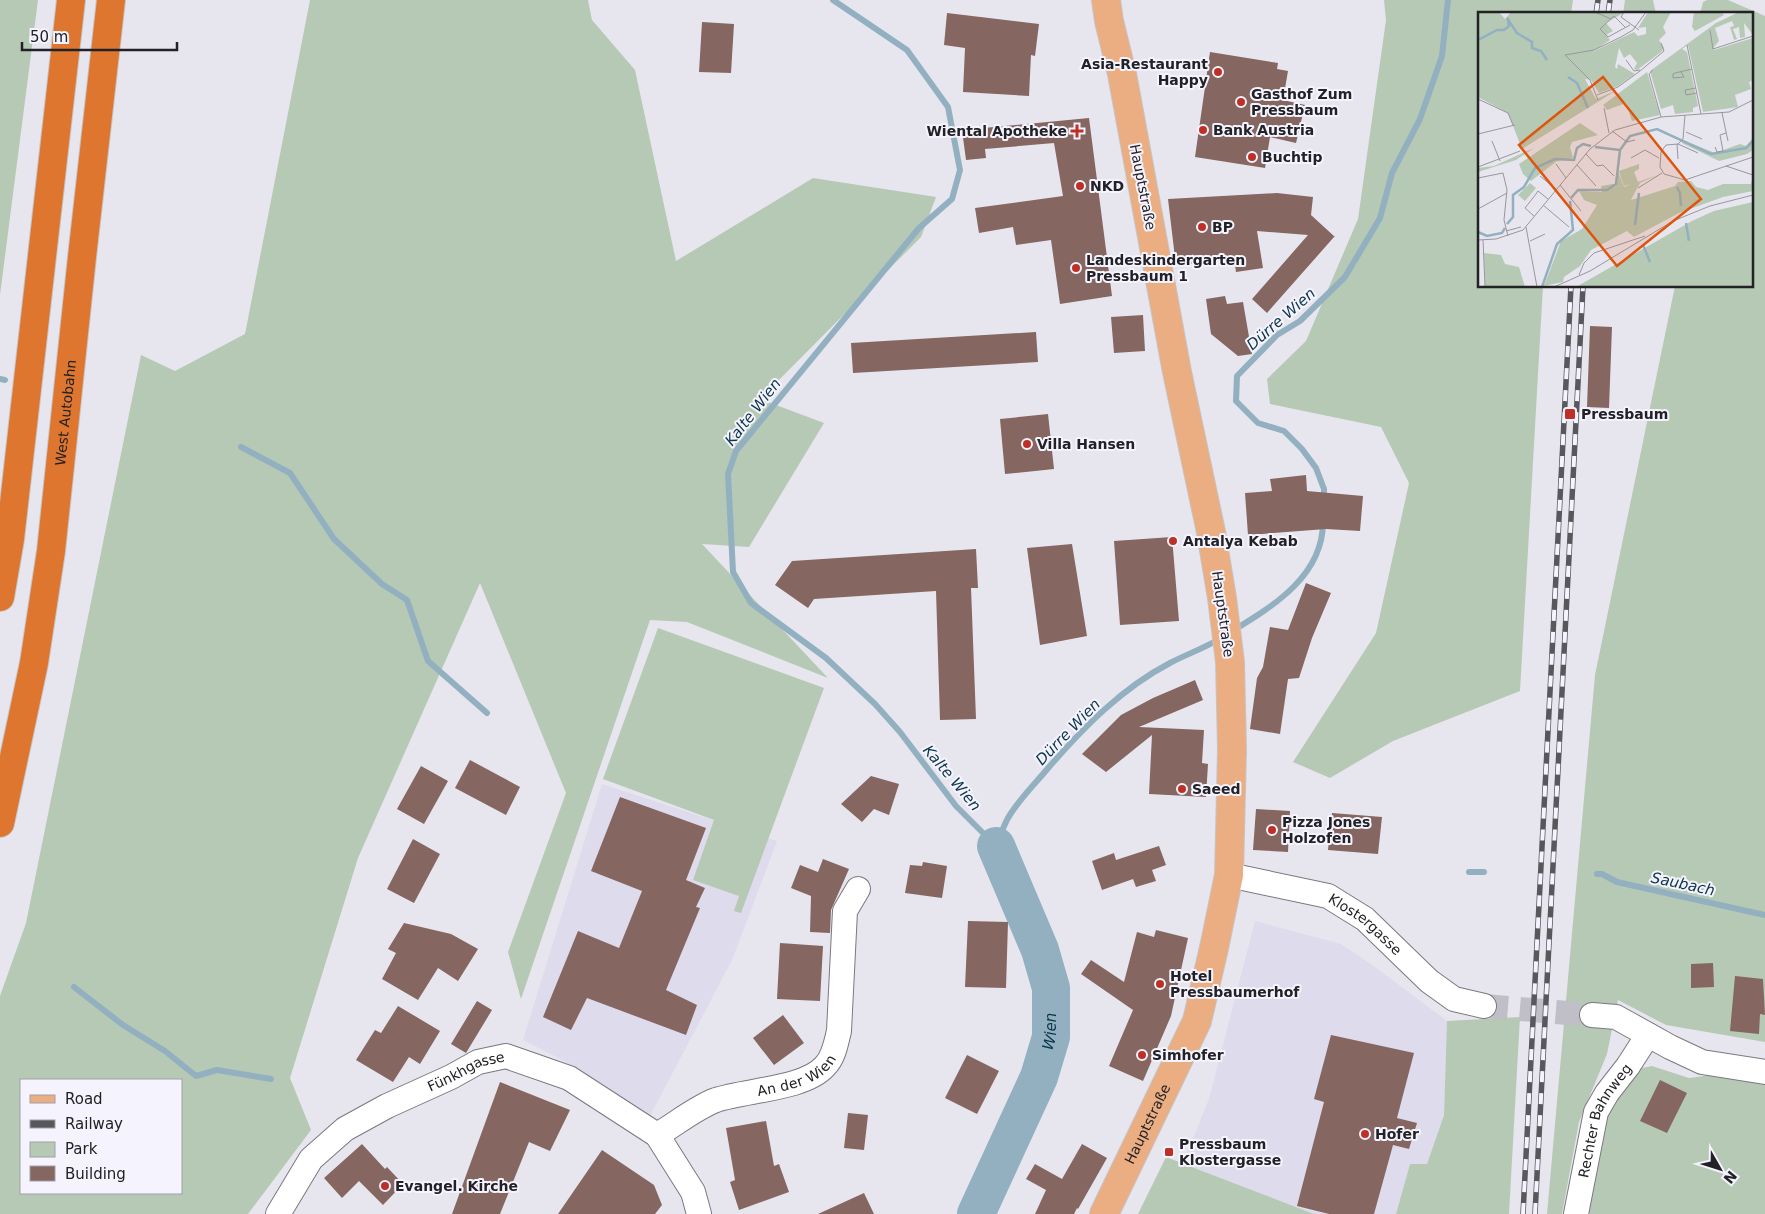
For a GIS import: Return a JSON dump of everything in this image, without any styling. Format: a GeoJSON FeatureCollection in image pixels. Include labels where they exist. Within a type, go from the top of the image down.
{"type":"FeatureCollection","features":[{"type":"Feature","properties":{"kind":"highway"},"geometry":{"type":"LineString","coordinates":[[0,597],[10,540],[71,0]]}},
{"type":"Feature","properties":{"kind":"highway","name":"West Autobahn"},"geometry":{"type":"LineString","coordinates":[[0,823],[34,663],[51,551],[111,0]]}},
{"type":"Feature","properties":{"kind":"main road","name":"Hauptstraße"},"geometry":{"type":"LineString","coordinates":[[1104,1214],[1197,1021],[1229,875],[1232,749],[1230,662],[1211,532],[1177,372],[1122,74],[1109,21],[1106,0]]}},
{"type":"Feature","properties":{"kind":"street","name":"Klostergasse"},"geometry":{"type":"LineString","coordinates":[[1229,875],[1328,896],[1365,919],[1436,986],[1454,999],[1484,1006]]}},
{"type":"Feature","properties":{"kind":"street","name":"An der Wien"},"geometry":{"type":"LineString","coordinates":[[656,1135],[700,1107],[716,1100],[806,1079],[826,1066],[835,1050],[839,1031],[845,912],[858,889]]}},
{"type":"Feature","properties":{"kind":"street"},"geometry":{"type":"LineString","coordinates":[[1592,1015],[1616,1017],[1670,1047],[1702,1062],[1765,1072]]}},
{"type":"Feature","properties":{"kind":"street","name":"Rechter Bahnweg"},"geometry":{"type":"LineString","coordinates":[[1576,1214],[1596,1112],[1607,1093],[1628,1066],[1648,1035]]}},
{"type":"Feature","properties":{"kind":"street","name":"Fünkhgasse"},"geometry":{"type":"LineString","coordinates":[[278,1214],[311,1158],[345,1129],[387,1106],[451,1077],[478,1062],[506,1056],[569,1078],[656,1135],[693,1192],[699,1214]]}},
{"type":"Feature","properties":{"kind":"shaded area"},"geometry":{"type":"Polygon","coordinates":[[[602,784],[777,841],[732,960],[650,1116],[576,1067],[523,1040],[602,784]]]}},
{"type":"Feature","properties":{"kind":"shaded area"},"geometry":{"type":"Polygon","coordinates":[[[1255,921],[1341,944],[1447,1021],[1444,1115],[1427,1164],[1410,1164],[1396,1214],[1314,1214],[1183,1163],[1209,1099],[1255,921]]]}},
{"type":"Feature","properties":{"kind":"green space"},"geometry":{"type":"Polygon","coordinates":[[[0,0],[38,0],[0,295],[0,0]]]}},
{"type":"Feature","properties":{"kind":"green space"},"geometry":{"type":"Polygon","coordinates":[[[310,0],[588,0],[592,20],[635,70],[676,261],[813,178],[936,197],[921,237],[760,399],[824,423],[749,547],[702,544],[828,678],[687,622],[650,620],[521,999],[508,952],[566,793],[480,583],[358,858],[290,1078],[311,1130],[248,1214],[0,1214],[0,996],[26,923],[141,355],[175,371],[245,334],[310,0]]]}},
{"type":"Feature","properties":{"kind":"green space"},"geometry":{"type":"Polygon","coordinates":[[[1384,0],[1573,0],[1571,12],[1478,12],[1478,288],[1543,288],[1520,691],[1393,741],[1330,778],[1293,762],[1376,633],[1409,483],[1381,427],[1270,404],[1267,379],[1306,341],[1358,219],[1386,20],[1384,0]]]}},
{"type":"Feature","properties":{"kind":"green space"},"geometry":{"type":"Polygon","coordinates":[[[1625,0],[1653,0],[1656,12],[1623,12],[1625,0]]]}},
{"type":"Feature","properties":{"kind":"green space"},"geometry":{"type":"Polygon","coordinates":[[[1707,0],[1728,0],[1765,16],[1765,1042],[1666,1025],[1618,1000],[1607,1054],[1579,1122],[1562,1214],[1547,1214],[1595,675],[1675,288],[1752,288],[1752,12],[1700,12],[1703,2],[1707,0]]]}},
{"type":"Feature","properties":{"kind":"green space"},"geometry":{"type":"Polygon","coordinates":[[[658,628],[824,688],[741,913],[734,911],[739,896],[693,880],[714,820],[603,779],[658,628]]]}},
{"type":"Feature","properties":{"kind":"green space"},"geometry":{"type":"Polygon","coordinates":[[[1520,1017],[1509,1214],[1396,1214],[1410,1164],[1427,1164],[1444,1115],[1447,1021],[1520,1017]]]}},
{"type":"Feature","properties":{"kind":"green space"},"geometry":{"type":"Polygon","coordinates":[[[1652,1066],[1689,1078],[1719,1074],[1765,1085],[1765,1214],[1587,1214],[1604,1118],[1632,1070],[1652,1066]]]}},
{"type":"Feature","properties":{"kind":"green space"},"geometry":{"type":"Polygon","coordinates":[[[1166,1157],[1314,1214],[1138,1214],[1166,1157]]]}},
{"type":"Feature","properties":{"kind":"building"},"geometry":{"type":"Polygon","coordinates":[[[947,13],[1039,24],[1035,56],[1031,55],[1029,96],[963,92],[965,48],[944,45],[947,13]]]}},
{"type":"Feature","properties":{"kind":"building"},"geometry":{"type":"Polygon","coordinates":[[[702,22],[734,24],[731,73],[699,72],[702,22]]]}},
{"type":"Feature","properties":{"kind":"building","name":"Gasthof Zum Pressbaum"},"geometry":{"type":"Polygon","coordinates":[[[1210,52],[1278,63],[1277,69],[1288,71],[1283,100],[1305,105],[1296,143],[1270,137],[1265,168],[1195,157],[1210,52]]]}},
{"type":"Feature","properties":{"kind":"building"},"geometry":{"type":"Polygon","coordinates":[[[1089,118],[1112,296],[1060,304],[1051,240],[1016,245],[1013,227],[979,233],[975,208],[1063,196],[1054,143],[985,149],[986,158],[966,160],[962,130],[1089,118]]]}},
{"type":"Feature","properties":{"kind":"building"},"geometry":{"type":"Polygon","coordinates":[[[1277,193],[1313,197],[1311,215],[1335,237],[1267,313],[1252,299],[1308,235],[1257,231],[1263,268],[1236,272],[1234,258],[1176,266],[1168,199],[1277,193]]]}},
{"type":"Feature","properties":{"kind":"building"},"geometry":{"type":"Polygon","coordinates":[[[1225,296],[1227,304],[1243,302],[1252,354],[1238,356],[1211,334],[1206,299],[1225,296]]]}},
{"type":"Feature","properties":{"kind":"building"},"geometry":{"type":"Polygon","coordinates":[[[1143,315],[1145,351],[1114,353],[1111,317],[1143,315]]]}},
{"type":"Feature","properties":{"kind":"building"},"geometry":{"type":"Polygon","coordinates":[[[1590,326],[1612,327],[1609,408],[1587,407],[1590,326]]]}},
{"type":"Feature","properties":{"kind":"building"},"geometry":{"type":"Polygon","coordinates":[[[1036,332],[1038,362],[853,373],[851,343],[1036,332]]]}},
{"type":"Feature","properties":{"kind":"building","name":"Villa Hansen"},"geometry":{"type":"Polygon","coordinates":[[[1048,414],[1054,469],[1005,474],[1000,419],[1048,414]]]}},
{"type":"Feature","properties":{"kind":"building"},"geometry":{"type":"Polygon","coordinates":[[[1306,475],[1307,491],[1363,496],[1360,531],[1326,529],[1248,535],[1245,493],[1272,491],[1270,479],[1306,475]]]}},
{"type":"Feature","properties":{"kind":"building"},"geometry":{"type":"Polygon","coordinates":[[[1172,537],[1179,621],[1120,625],[1114,541],[1172,537]]]}},
{"type":"Feature","properties":{"kind":"building"},"geometry":{"type":"Polygon","coordinates":[[[1072,544],[1087,636],[1040,645],[1027,548],[1072,544]]]}},
{"type":"Feature","properties":{"kind":"building"},"geometry":{"type":"Polygon","coordinates":[[[976,549],[978,588],[971,588],[976,719],[940,720],[936,591],[814,599],[808,608],[775,585],[792,561],[976,549]]]}},
{"type":"Feature","properties":{"kind":"building"},"geometry":{"type":"Polygon","coordinates":[[[1306,583],[1331,593],[1312,638],[1299,678],[1288,679],[1280,734],[1250,729],[1257,678],[1263,667],[1270,627],[1288,630],[1306,583]]]}},
{"type":"Feature","properties":{"kind":"building"},"geometry":{"type":"Polygon","coordinates":[[[1195,680],[1203,700],[1139,727],[1204,730],[1202,763],[1208,764],[1206,797],[1149,794],[1152,735],[1106,772],[1082,754],[1121,715],[1153,698],[1195,680]]]}},
{"type":"Feature","properties":{"kind":"building"},"geometry":{"type":"Polygon","coordinates":[[[470,760],[520,787],[506,815],[455,788],[470,760]]]}},
{"type":"Feature","properties":{"kind":"building"},"geometry":{"type":"Polygon","coordinates":[[[421,766],[448,781],[424,824],[397,809],[421,766]]]}},
{"type":"Feature","properties":{"kind":"building"},"geometry":{"type":"Polygon","coordinates":[[[871,776],[899,784],[889,815],[874,809],[862,822],[841,804],[871,776]]]}},
{"type":"Feature","properties":{"kind":"building"},"geometry":{"type":"Polygon","coordinates":[[[620,797],[706,828],[686,880],[705,888],[696,907],[700,908],[666,990],[697,1005],[686,1035],[587,998],[571,1030],[543,1017],[578,931],[619,948],[642,891],[591,871],[620,797]]]}},
{"type":"Feature","properties":{"kind":"building","name":"Pizza Jones Holzofen"},"geometry":{"type":"Polygon","coordinates":[[[1256,809],[1290,811],[1288,852],[1253,850],[1256,809]]]}},
{"type":"Feature","properties":{"kind":"building"},"geometry":{"type":"Polygon","coordinates":[[[1332,813],[1382,817],[1378,854],[1328,850],[1332,813]]]}},
{"type":"Feature","properties":{"kind":"building"},"geometry":{"type":"Polygon","coordinates":[[[413,839],[440,854],[414,903],[387,889],[413,839]]]}},
{"type":"Feature","properties":{"kind":"building"},"geometry":{"type":"Polygon","coordinates":[[[1159,846],[1166,865],[1152,870],[1156,881],[1136,887],[1133,879],[1102,890],[1092,861],[1114,853],[1116,860],[1159,846]]]}},
{"type":"Feature","properties":{"kind":"building"},"geometry":{"type":"Polygon","coordinates":[[[823,859],[849,869],[831,910],[830,933],[810,932],[811,896],[791,888],[800,865],[818,872],[823,859]]]}},
{"type":"Feature","properties":{"kind":"building"},"geometry":{"type":"Polygon","coordinates":[[[923,862],[947,866],[942,898],[905,893],[910,865],[922,866],[923,862]]]}},
{"type":"Feature","properties":{"kind":"building"},"geometry":{"type":"Polygon","coordinates":[[[968,921],[1008,922],[1006,988],[965,987],[968,921]]]}},
{"type":"Feature","properties":{"kind":"building"},"geometry":{"type":"Polygon","coordinates":[[[404,923],[451,934],[478,949],[458,981],[438,968],[418,1000],[382,979],[396,953],[388,949],[404,923]]]}},
{"type":"Feature","properties":{"kind":"building","name":"Hotel Pressbaumerhof"},"geometry":{"type":"Polygon","coordinates":[[[1156,930],[1188,938],[1171,1016],[1143,1081],[1109,1066],[1133,1010],[1081,974],[1091,960],[1124,982],[1137,932],[1154,937],[1156,930]]]}},
{"type":"Feature","properties":{"kind":"building"},"geometry":{"type":"Polygon","coordinates":[[[780,943],[823,946],[820,1001],[777,999],[780,943]]]}},
{"type":"Feature","properties":{"kind":"building"},"geometry":{"type":"Polygon","coordinates":[[[1713,963],[1714,987],[1691,988],[1691,964],[1713,963]]]}},
{"type":"Feature","properties":{"kind":"building"},"geometry":{"type":"Polygon","coordinates":[[[1735,976],[1763,979],[1765,1015],[1760,1014],[1759,1034],[1730,1031],[1735,976]]]}},
{"type":"Feature","properties":{"kind":"building"},"geometry":{"type":"Polygon","coordinates":[[[477,1001],[492,1010],[466,1053],[451,1044],[477,1001]]]}},
{"type":"Feature","properties":{"kind":"building"},"geometry":{"type":"Polygon","coordinates":[[[398,1006],[440,1031],[420,1064],[409,1057],[393,1082],[356,1060],[375,1030],[381,1033],[398,1006]]]}},
{"type":"Feature","properties":{"kind":"building"},"geometry":{"type":"Polygon","coordinates":[[[783,1015],[804,1043],[774,1065],[753,1038],[783,1015]]]}},
{"type":"Feature","properties":{"kind":"building","name":"Hofer"},"geometry":{"type":"Polygon","coordinates":[[[1331,1035],[1414,1053],[1397,1118],[1417,1123],[1409,1149],[1393,1145],[1374,1214],[1329,1214],[1297,1206],[1324,1102],[1314,1099],[1331,1035]]]}},
{"type":"Feature","properties":{"kind":"building"},"geometry":{"type":"Polygon","coordinates":[[[967,1055],[999,1071],[977,1114],[945,1098],[967,1055]]]}},
{"type":"Feature","properties":{"kind":"building"},"geometry":{"type":"Polygon","coordinates":[[[1660,1080],[1687,1093],[1667,1133],[1640,1121],[1660,1080]]]}},
{"type":"Feature","properties":{"kind":"building"},"geometry":{"type":"Polygon","coordinates":[[[500,1082],[570,1110],[550,1151],[529,1142],[500,1214],[452,1214],[500,1082]]]}},
{"type":"Feature","properties":{"kind":"building"},"geometry":{"type":"Polygon","coordinates":[[[848,1113],[868,1115],[864,1150],[844,1148],[848,1113]]]}},
{"type":"Feature","properties":{"kind":"building"},"geometry":{"type":"Polygon","coordinates":[[[766,1121],[774,1166],[779,1164],[789,1192],[739,1210],[730,1182],[735,1180],[726,1128],[766,1121]]]}},
{"type":"Feature","properties":{"kind":"building"},"geometry":{"type":"Polygon","coordinates":[[[362,1144],[385,1169],[387,1167],[403,1184],[383,1205],[359,1181],[342,1198],[324,1178],[362,1144]]]}},
{"type":"Feature","properties":{"kind":"building"},"geometry":{"type":"Polygon","coordinates":[[[1082,1144],[1107,1158],[1078,1209],[1074,1214],[1035,1214],[1046,1190],[1026,1179],[1035,1164],[1062,1179],[1082,1144]]]}},
{"type":"Feature","properties":{"kind":"building"},"geometry":{"type":"Polygon","coordinates":[[[602,1150],[654,1185],[662,1205],[655,1214],[558,1214],[602,1150]]]}},
{"type":"Feature","properties":{"kind":"building"},"geometry":{"type":"Polygon","coordinates":[[[864,1193],[874,1214],[818,1214],[864,1193]]]}},
{"type":"Feature","properties":{"kind":"waterway","name":"Kalte Wien"},"geometry":{"type":"LineString","coordinates":[[833,0],[907,50],[948,107],[960,170],[952,199],[919,228],[736,451],[728,474],[733,572],[751,603],[826,658],[875,704],[900,732],[956,806],[996,846],[1008,818],[1022,798],[1076,737],[1105,709],[1152,673],[1221,638]]}},
{"type":"Feature","properties":{"kind":"waterway","name":"Dürre Wien"},"geometry":{"type":"LineString","coordinates":[[1324,499],[1324,489],[1316,468],[1302,449],[1284,431],[1258,423],[1236,401],[1237,376],[1277,335],[1300,321],[1345,277],[1380,218],[1392,173],[1420,119],[1442,56],[1448,0]]}},
{"type":"Feature","properties":{"kind":"waterway"},"geometry":{"type":"LineString","coordinates":[[0,379],[5,380]]}},
{"type":"Feature","properties":{"kind":"waterway"},"geometry":{"type":"LineString","coordinates":[[241,447],[290,473],[334,539],[382,584],[407,600],[428,661],[487,713]]}},
{"type":"Feature","properties":{"kind":"waterway","name":"Dürre Wien"},"geometry":{"type":"LineString","coordinates":[[1234,630],[1280,599],[1306,573],[1315,558],[1321,541],[1323,522]]}},
{"type":"Feature","properties":{"kind":"waterway","name":"Wien"},"geometry":{"type":"LineString","coordinates":[[976,1214],[1039,1077],[1051,1037],[1051,988],[1040,950],[996,846]]}},
{"type":"Feature","properties":{"kind":"waterway","name":"Saubach"},"geometry":{"type":"LineString","coordinates":[[1469,872],[1484,872]]}},
{"type":"Feature","properties":{"kind":"waterway","name":"Saubach"},"geometry":{"type":"LineString","coordinates":[[1597,874],[1602,874],[1617,882],[1765,915]]}},
{"type":"Feature","properties":{"kind":"waterway"},"geometry":{"type":"LineString","coordinates":[[74,987],[123,1025],[165,1051],[196,1076],[217,1070],[271,1079]]}},
{"type":"Feature","properties":{"kind":"tunnel"},"geometry":{"type":"LineString","coordinates":[[1484,1006],[1592,1015]]}},
{"type":"Feature","properties":{"kind":"railway"},"geometry":{"type":"LineString","coordinates":[[1596,12],[1598,0]]}},
{"type":"Feature","properties":{"kind":"railway"},"geometry":{"type":"LineString","coordinates":[[1608,12],[1610,0]]}},
{"type":"Feature","properties":{"kind":"railway"},"geometry":{"type":"LineString","coordinates":[[1523,1214],[1571,288]]}},
{"type":"Feature","properties":{"kind":"railway"},"geometry":{"type":"LineString","coordinates":[[1535,1214],[1583,288]]}},
{"type":"Feature","properties":{"kind":"place","name":"Asia-Restaurant Happy"},"geometry":{"type":"Point","coordinates":[1218,72]}},
{"type":"Feature","properties":{"kind":"place","name":"Gasthof Zum Pressbaum"},"geometry":{"type":"Point","coordinates":[1241,102]}},
{"type":"Feature","properties":{"kind":"place","name":"Bank Austria"},"geometry":{"type":"Point","coordinates":[1203,130]}},
{"type":"Feature","properties":{"kind":"place","name":"Wiental Apotheke"},"geometry":{"type":"Point","coordinates":[1077,131]}},
{"type":"Feature","properties":{"kind":"place","name":"Buchtip"},"geometry":{"type":"Point","coordinates":[1252,157]}},
{"type":"Feature","properties":{"kind":"place","name":"NKD"},"geometry":{"type":"Point","coordinates":[1080,186]}},
{"type":"Feature","properties":{"kind":"place","name":"BP"},"geometry":{"type":"Point","coordinates":[1202,227]}},
{"type":"Feature","properties":{"kind":"place","name":"Landeskindergarten Pressbaum 1"},"geometry":{"type":"Point","coordinates":[1076,268]}},
{"type":"Feature","properties":{"kind":"place","name":"Pressbaum"},"geometry":{"type":"Point","coordinates":[1570,414]}},
{"type":"Feature","properties":{"kind":"place","name":"Villa Hansen"},"geometry":{"type":"Point","coordinates":[1027,444]}},
{"type":"Feature","properties":{"kind":"place","name":"Antalya Kebab"},"geometry":{"type":"Point","coordinates":[1173,541]}},
{"type":"Feature","properties":{"kind":"place","name":"Saeed"},"geometry":{"type":"Point","coordinates":[1182,789]}},
{"type":"Feature","properties":{"kind":"place","name":"Pizza Jones Holzofen"},"geometry":{"type":"Point","coordinates":[1272,830]}},
{"type":"Feature","properties":{"kind":"place","name":"Hotel Pressbaumerhof"},"geometry":{"type":"Point","coordinates":[1160,984]}},
{"type":"Feature","properties":{"kind":"place","name":"Simhofer"},"geometry":{"type":"Point","coordinates":[1142,1055]}},
{"type":"Feature","properties":{"kind":"place","name":"Hofer"},"geometry":{"type":"Point","coordinates":[1365,1134]}},
{"type":"Feature","properties":{"kind":"place","name":"Pressbaum Klostergasse"},"geometry":{"type":"Point","coordinates":[1169,1152]}},
{"type":"Feature","properties":{"kind":"place","name":"Evangel. Kirche"},"geometry":{"type":"Point","coordinates":[385,1186]}}]}
